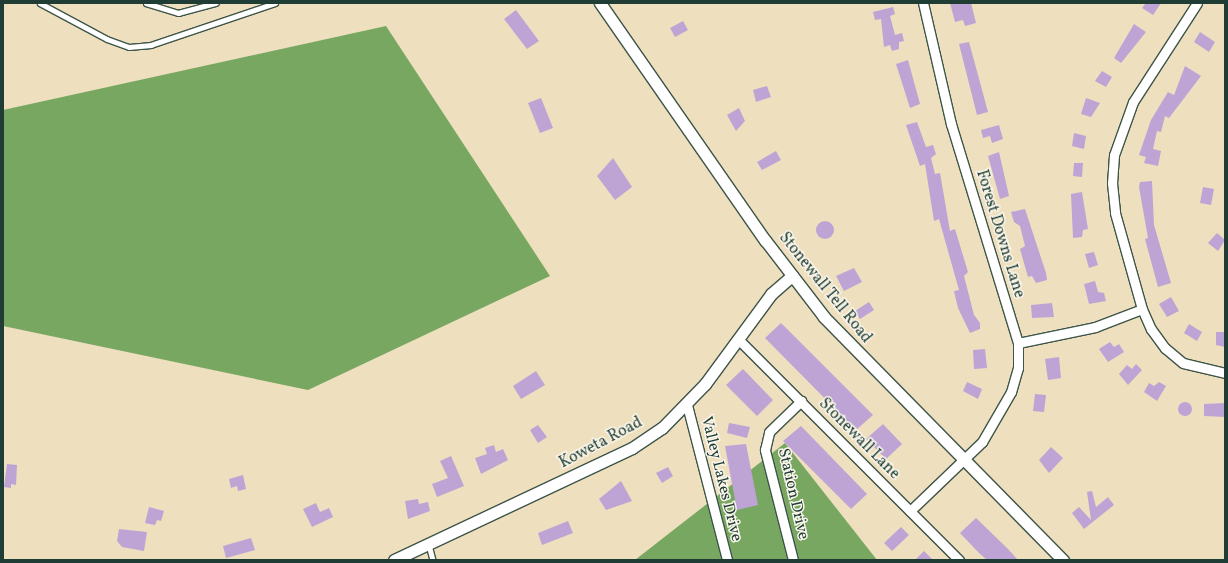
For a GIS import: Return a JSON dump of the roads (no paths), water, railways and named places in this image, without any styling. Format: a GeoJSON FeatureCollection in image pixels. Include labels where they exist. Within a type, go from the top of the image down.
{"type":"FeatureCollection","features":[{"type":"Feature","properties":{"kind":"street","name":"Stonewall Tell Road"},"geometry":{"type":"LineString","coordinates":[[600,3],[792,276],[856,353],[1063,560]]}},
{"type":"Feature","properties":{"kind":"street","name":"Forest Downs Lane"},"geometry":{"type":"LineString","coordinates":[[910,511],[982,442],[1011,392],[1018,368],[1018,343],[951,124],[923,3]]}},
{"type":"Feature","properties":{"kind":"street"},"geometry":{"type":"LineString","coordinates":[[1197,3],[1133,102],[1114,155],[1115,213],[1142,309],[1165,348],[1183,363],[1225,373]]}},
{"type":"Feature","properties":{"kind":"street","name":"Koweta Road"},"geometry":{"type":"LineString","coordinates":[[394,560],[429,545],[632,448],[687,405],[771,294],[792,276]]}},
{"type":"Feature","properties":{"kind":"street"},"geometry":{"type":"LineString","coordinates":[[1018,343],[1096,327],[1142,309]]}},
{"type":"Feature","properties":{"kind":"street","name":"Stonewall Lane"},"geometry":{"type":"LineString","coordinates":[[738,339],[959,560]]}},
{"type":"Feature","properties":{"kind":"street","name":"Station Drive"},"geometry":{"type":"LineString","coordinates":[[793,560],[765,450],[769,432],[801,401]]}},
{"type":"Feature","properties":{"kind":"street","name":"Valley Lakes Drive"},"geometry":{"type":"LineString","coordinates":[[687,405],[727,560]]}},
{"type":"Feature","properties":{"kind":"lane"},"geometry":{"type":"LineString","coordinates":[[40,3],[107,39],[129,47],[151,45],[275,3]]}},
{"type":"Feature","properties":{"kind":"lane"},"geometry":{"type":"LineString","coordinates":[[45,3],[49,8]]}},
{"type":"Feature","properties":{"kind":"lane"},"geometry":{"type":"LineString","coordinates":[[146,3],[178,13],[216,3]]}},
{"type":"Feature","properties":{"kind":"lane"},"geometry":{"type":"LineString","coordinates":[[429,545],[433,560]]}}]}
